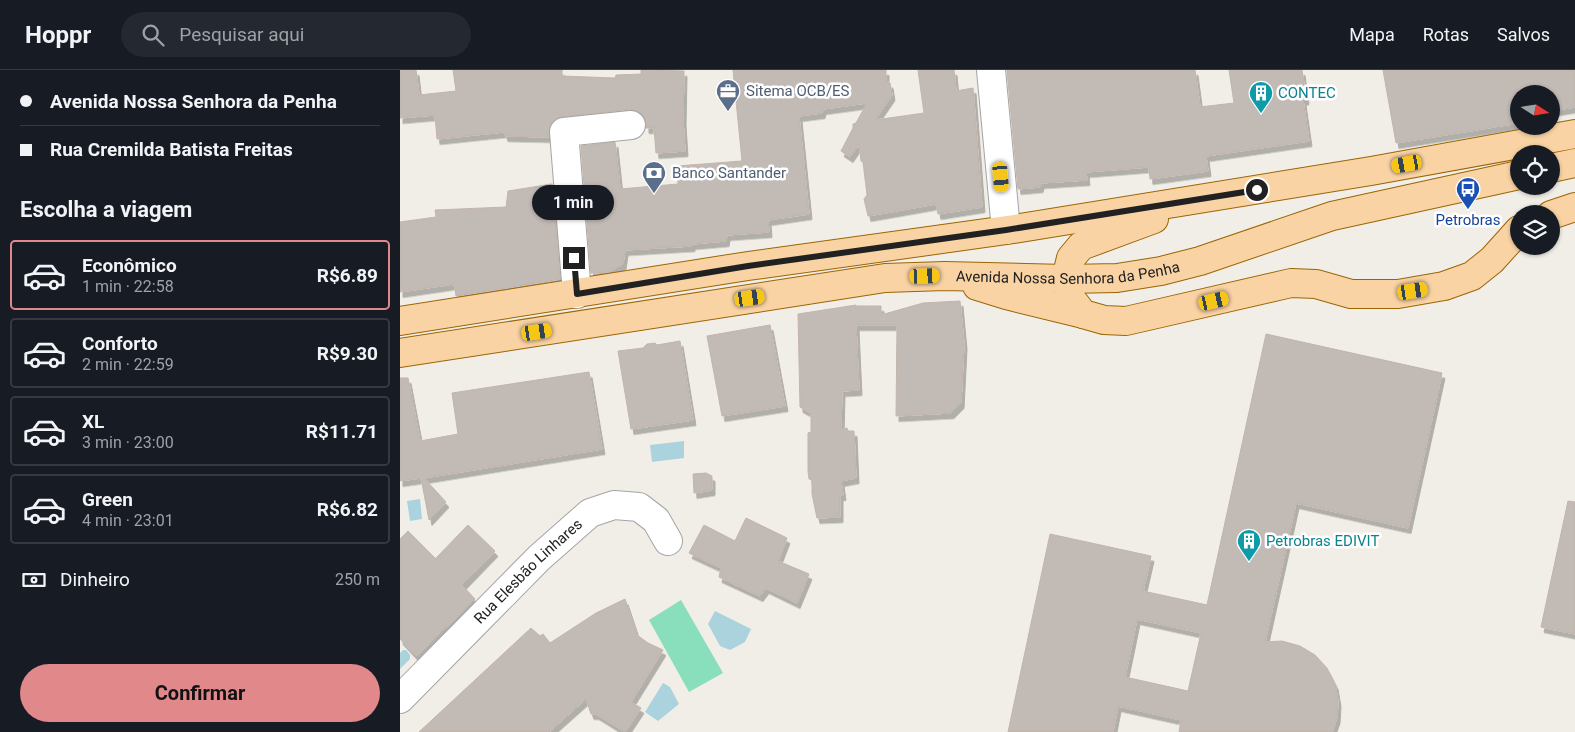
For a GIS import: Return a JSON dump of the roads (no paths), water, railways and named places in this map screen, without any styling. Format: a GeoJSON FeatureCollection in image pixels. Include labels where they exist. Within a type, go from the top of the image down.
{"type":"FeatureCollection","features":[{"type":"Feature","properties":{"kind":"main road"},"geometry":{"type":"LineString","coordinates":[[400,321],[748,266],[1006,230],[1380,169],[1564,136],[1575,156]]}},
{"type":"Feature","properties":{"kind":"main road"},"geometry":{"type":"LineString","coordinates":[[1560,166],[1575,163]]}},
{"type":"Feature","properties":{"kind":"main road","name":"Avenida Nossa Senhora da Penha"},"geometry":{"type":"LineString","coordinates":[[400,353],[885,278],[945,276],[1066,279],[1117,278],[1161,271],[1200,261],[1332,216],[1510,177]]}},
{"type":"Feature","properties":{"kind":"main road"},"geometry":{"type":"LineString","coordinates":[[1083,314],[1070,297],[1066,279],[1071,258],[1081,246],[1219,196]]}},
{"type":"Feature","properties":{"kind":"main road"},"geometry":{"type":"LineString","coordinates":[[945,276],[1006,296],[1104,320],[1126,321],[1291,283],[1316,284],[1351,294],[1398,294],[1444,286],[1472,276],[1492,260],[1510,240]]}},
{"type":"Feature","properties":{"kind":"street"},"geometry":{"type":"LineString","coordinates":[[991,70],[1006,230]]}},
{"type":"Feature","properties":{"kind":"street"},"geometry":{"type":"LineString","coordinates":[[577,294],[564,132],[631,124]]}},
{"type":"Feature","properties":{"kind":"street","name":"Rua Elesbão Linhares"},"geometry":{"type":"LineString","coordinates":[[400,699],[539,558],[590,513],[614,505],[638,507],[656,520],[668,541]]}},
{"type":"Feature","properties":{"kind":"water"},"geometry":{"type":"Polygon","coordinates":[[[684,441],[684,458],[652,462],[650,445],[684,441]]]}},
{"type":"Feature","properties":{"kind":"water"},"geometry":{"type":"Polygon","coordinates":[[[420,499],[422,519],[410,521],[407,501],[420,499]]]}},
{"type":"Feature","properties":{"kind":"water"},"geometry":{"type":"Polygon","coordinates":[[[715,611],[751,629],[745,642],[730,650],[720,646],[708,624],[715,611]]]}},
{"type":"Feature","properties":{"kind":"water"},"geometry":{"type":"Polygon","coordinates":[[[406,650],[410,655],[410,659],[400,669],[400,653],[406,650]]]}},
{"type":"Feature","properties":{"kind":"water"},"geometry":{"type":"Polygon","coordinates":[[[663,683],[670,687],[679,704],[658,721],[645,712],[663,683]]]}},
{"type":"Feature","properties":{"kind":"place","name":"Sitema OCB/ES"},"geometry":{"type":"Point","coordinates":[728,112]}},
{"type":"Feature","properties":{"kind":"place","name":"CONTEC"},"geometry":{"type":"Point","coordinates":[1261,114]}},
{"type":"Feature","properties":{"kind":"place","name":"Banco Santander"},"geometry":{"type":"Point","coordinates":[654,194]}},
{"type":"Feature","properties":{"kind":"place","name":"Petrobras"},"geometry":{"type":"Point","coordinates":[1468,210]}},
{"type":"Feature","properties":{"kind":"place","name":"Petrobras EDIVIT"},"geometry":{"type":"Point","coordinates":[1249,562]}}]}
